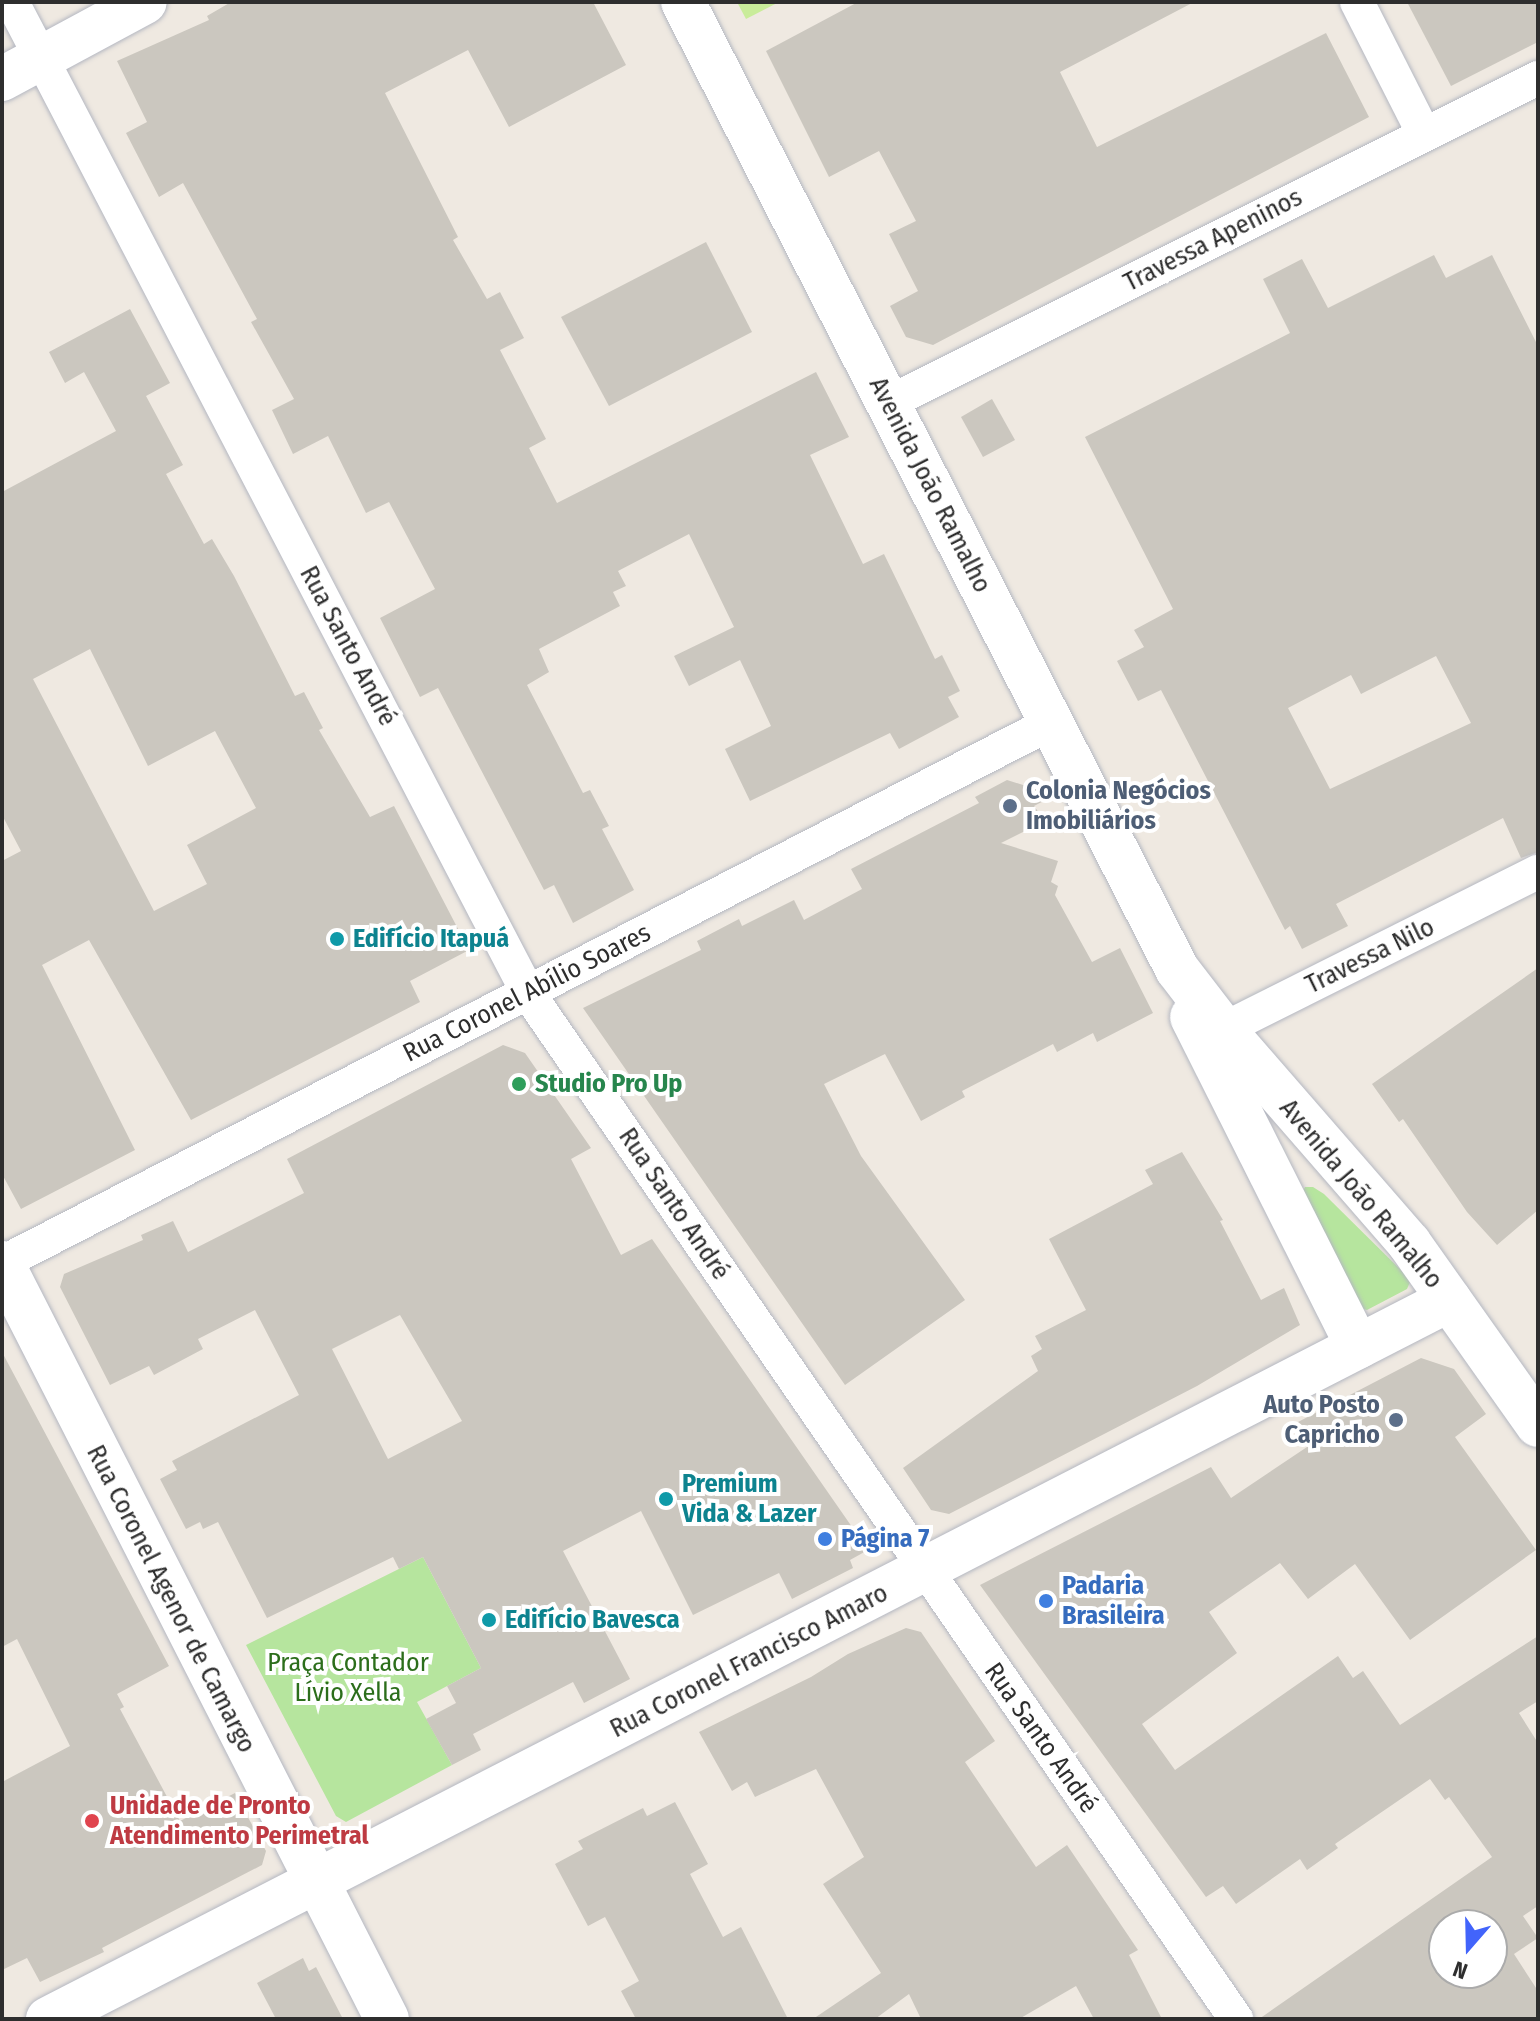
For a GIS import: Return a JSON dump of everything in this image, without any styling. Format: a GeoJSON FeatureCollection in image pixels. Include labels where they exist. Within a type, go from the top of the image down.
{"type":"FeatureCollection","features":[{"type":"Feature","properties":{"kind":"street","name":"Rua Santo André"},"geometry":{"type":"LineString","coordinates":[[12,2],[528,993],[1236,2019]]}},
{"type":"Feature","properties":{"kind":"street"},"geometry":{"type":"LineString","coordinates":[[2,79],[145,2]]}},
{"type":"Feature","properties":{"kind":"street","name":"Avenida João Ramalho"},"geometry":{"type":"LineString","coordinates":[[683,2],[1177,969],[1183,995],[1212,1035],[1409,1243],[1538,1425]]}},
{"type":"Feature","properties":{"kind":"street"},"geometry":{"type":"LineString","coordinates":[[1357,2],[1424,134]]}},
{"type":"Feature","properties":{"kind":"street","name":"Travessa Apeninos"},"geometry":{"type":"LineString","coordinates":[[888,403],[1538,78]]}},
{"type":"Feature","properties":{"kind":"street","name":"Rua Coronel Abílio Soares"},"geometry":{"type":"LineString","coordinates":[[2,1263],[1051,723]]}},
{"type":"Feature","properties":{"kind":"street","name":"Travessa Nilo"},"geometry":{"type":"LineString","coordinates":[[1212,1035],[1538,872]]}},
{"type":"Feature","properties":{"kind":"street","name":"Avenida João Ramalho"},"geometry":{"type":"LineString","coordinates":[[1212,1035],[1358,1347]]}},
{"type":"Feature","properties":{"kind":"street","name":"Rua Coronel Agenor de Camargo"},"geometry":{"type":"LineString","coordinates":[[2,1263],[387,2019]]}},
{"type":"Feature","properties":{"kind":"street","name":"Rua Coronel Francisco Amaro"},"geometry":{"type":"LineString","coordinates":[[48,2019],[1449,1300]]}},
{"type":"Feature","properties":{"kind":"green space"},"geometry":{"type":"Polygon","coordinates":[[[737,2],[779,2],[746,19],[737,2]]]}},
{"type":"Feature","properties":{"kind":"green space"},"geometry":{"type":"Polygon","coordinates":[[[1305,1187],[1313,1187],[1324,1194],[1411,1280],[1407,1289],[1367,1310],[1358,1308],[1301,1195],[1305,1187]]]}},
{"type":"Feature","properties":{"kind":"green space","name":"Praça Contador Lívio Xella"},"geometry":{"type":"Polygon","coordinates":[[[423,1557],[481,1668],[417,1702],[452,1765],[346,1822],[336,1816],[246,1645],[423,1557]]]}},
{"type":"Feature","properties":{"kind":"building"},"geometry":{"type":"Polygon","coordinates":[[[231,2],[593,2],[626,65],[509,127],[468,50],[385,93],[458,237],[453,240],[487,299],[500,292],[524,338],[500,350],[546,439],[529,448],[557,503],[816,372],[849,437],[810,455],[863,564],[884,554],[935,659],[942,655],[960,691],[948,697],[959,717],[899,749],[890,733],[750,801],[725,749],[771,726],[740,660],[689,686],[674,656],[734,627],[689,534],[618,571],[626,586],[613,592],[620,606],[539,649],[549,672],[527,685],[583,793],[590,790],[609,826],[602,829],[634,890],[573,923],[554,885],[544,890],[438,688],[420,697],[380,618],[435,589],[389,502],[366,513],[328,436],[293,454],[272,410],[294,399],[251,322],[257,319],[183,183],[159,197],[126,133],[147,122],[117,61],[209,20],[207,16],[231,2]]]}},
{"type":"Feature","properties":{"kind":"building"},"geometry":{"type":"Polygon","coordinates":[[[858,2],[1194,2],[1060,72],[1097,147],[1326,33],[1369,117],[933,345],[906,337],[890,306],[918,291],[889,234],[916,221],[879,151],[829,177],[766,51],[858,2]]]}},
{"type":"Feature","properties":{"kind":"building"},"geometry":{"type":"Polygon","coordinates":[[[1407,2],[1538,2],[1538,42],[1451,86],[1407,2]]]}},
{"type":"Feature","properties":{"kind":"building"},"geometry":{"type":"Polygon","coordinates":[[[706,242],[752,332],[609,406],[561,317],[706,242]]]}},
{"type":"Feature","properties":{"kind":"building"},"geometry":{"type":"Polygon","coordinates":[[[1434,255],[1446,278],[1492,255],[1538,346],[1538,852],[1521,858],[1503,818],[1336,904],[1348,926],[1302,949],[1290,926],[1285,930],[1161,690],[1138,701],[1117,661],[1144,647],[1134,630],[1173,609],[1085,437],[1290,333],[1263,279],[1302,259],[1328,308],[1434,255]],[[1436,656],[1361,694],[1351,675],[1288,708],[1330,789],[1471,723],[1436,656]]]}},
{"type":"Feature","properties":{"kind":"building"},"geometry":{"type":"Polygon","coordinates":[[[130,309],[170,383],[146,396],[183,465],[166,474],[204,544],[212,539],[234,576],[295,696],[304,692],[323,728],[319,730],[370,817],[394,806],[469,950],[410,981],[420,1002],[191,1120],[89,940],[42,965],[135,1150],[21,1209],[2,1174],[2,861],[21,851],[2,815],[2,492],[116,431],[84,372],[65,383],[49,352],[130,309]],[[90,649],[33,679],[154,911],[207,884],[187,845],[256,808],[215,731],[148,766],[90,649]]]}},
{"type":"Feature","properties":{"kind":"building"},"geometry":{"type":"Polygon","coordinates":[[[992,399],[1015,440],[983,457],[961,417],[992,399]]]}},
{"type":"Feature","properties":{"kind":"building"},"geometry":{"type":"Polygon","coordinates":[[[1007,780],[1055,795],[1034,806],[1045,821],[1001,843],[1058,861],[1051,882],[1058,886],[1055,895],[1092,962],[1120,948],[1153,1013],[1097,1042],[1093,1033],[1057,1052],[1053,1044],[962,1091],[965,1097],[921,1121],[885,1054],[824,1084],[861,1156],[965,1300],[845,1385],[583,1008],[701,950],[697,941],[739,919],[742,926],[794,900],[804,920],[862,889],[851,869],[979,803],[975,797],[1007,780]]]}},
{"type":"Feature","properties":{"kind":"building"},"geometry":{"type":"Polygon","coordinates":[[[1538,968],[1538,1210],[1497,1245],[1467,1212],[1403,1119],[1399,1122],[1372,1084],[1538,968]]]}},
{"type":"Feature","properties":{"kind":"building"},"geometry":{"type":"Polygon","coordinates":[[[503,1045],[525,1053],[591,1148],[571,1159],[621,1255],[652,1239],[868,1550],[850,1560],[853,1568],[792,1599],[779,1573],[693,1615],[641,1511],[563,1551],[630,1679],[584,1703],[573,1682],[473,1734],[481,1750],[452,1765],[426,1719],[456,1703],[447,1686],[481,1668],[423,1557],[399,1569],[393,1557],[267,1618],[218,1522],[203,1529],[200,1522],[186,1529],[160,1479],[177,1470],[172,1461],[299,1395],[255,1310],[198,1339],[203,1349],[154,1375],[149,1366],[110,1385],[60,1287],[64,1274],[143,1240],[141,1235],[173,1221],[188,1252],[304,1193],[287,1159],[503,1045]],[[400,1315],[332,1349],[388,1459],[462,1421],[400,1315]]]}},
{"type":"Feature","properties":{"kind":"building"},"geometry":{"type":"Polygon","coordinates":[[[1182,1152],[1223,1220],[1220,1221],[1261,1300],[1284,1288],[1300,1325],[1197,1386],[949,1514],[931,1510],[903,1468],[1038,1371],[1031,1356],[1042,1349],[1035,1336],[1086,1310],[1049,1239],[1153,1184],[1145,1170],[1182,1152]]]}},
{"type":"Feature","properties":{"kind":"building"},"geometry":{"type":"Polygon","coordinates":[[[2,1352],[169,1666],[117,1694],[124,1707],[120,1709],[180,1821],[235,1793],[266,1851],[262,1865],[102,1948],[104,1952],[40,1982],[27,1958],[2,1970],[2,1782],[70,1746],[17,1639],[2,1647],[2,1352]]]}},
{"type":"Feature","properties":{"kind":"building"},"geometry":{"type":"Polygon","coordinates":[[[1421,1358],[1454,1369],[1486,1414],[1455,1437],[1536,1550],[1410,1640],[1355,1564],[1308,1599],[1280,1563],[1209,1612],[1237,1653],[1142,1724],[1175,1770],[1338,1656],[1353,1678],[1363,1671],[1400,1725],[1538,1636],[1538,1701],[1519,1713],[1538,1743],[1538,1906],[1523,1916],[1538,1938],[1514,1954],[1538,1991],[1538,2019],[1259,2019],[1492,1857],[1449,1797],[1445,1800],[1430,1779],[1335,1844],[1338,1848],[1307,1870],[1300,1859],[1236,1904],[1223,1886],[1206,1897],[980,1585],[1211,1467],[1231,1498],[1313,1443],[1298,1422],[1421,1358]]]}},
{"type":"Feature","properties":{"kind":"building"},"geometry":{"type":"Polygon","coordinates":[[[906,1628],[921,1632],[995,1741],[965,1762],[1036,1867],[1067,1845],[1138,1950],[1129,1955],[1162,2019],[1094,2019],[1076,1986],[1019,2019],[921,2019],[909,1994],[875,2019],[813,2019],[881,1973],[823,1884],[864,1857],[816,1769],[755,1797],[747,1782],[732,1791],[699,1732],[811,1677],[848,1654],[906,1628]]]}},
{"type":"Feature","properties":{"kind":"building"},"geometry":{"type":"Polygon","coordinates":[[[675,1802],[708,1864],[690,1874],[723,1937],[741,1927],[788,2019],[636,2019],[621,1991],[639,1981],[605,1917],[588,1926],[555,1864],[583,1849],[578,1841],[643,1808],[647,1816],[675,1802]]]}},
{"type":"Feature","properties":{"kind":"building"},"geometry":{"type":"Polygon","coordinates":[[[303,1958],[309,1971],[316,1967],[343,2019],[276,2019],[257,1983],[303,1958]]]}},
{"type":"Feature","properties":{"kind":"place","name":"Colonia Negócios Imobiliários"},"geometry":{"type":"Point","coordinates":[1010,806]}},
{"type":"Feature","properties":{"kind":"place","name":"Edifício Itapuá"},"geometry":{"type":"Point","coordinates":[337,939]}},
{"type":"Feature","properties":{"kind":"place","name":"Studio Pro Up"},"geometry":{"type":"Point","coordinates":[519,1084]}},
{"type":"Feature","properties":{"kind":"place","name":"Auto Posto Capricho"},"geometry":{"type":"Point","coordinates":[1396,1420]}},
{"type":"Feature","properties":{"kind":"place","name":"Premium Vida & Lazer"},"geometry":{"type":"Point","coordinates":[666,1499]}},
{"type":"Feature","properties":{"kind":"place","name":"Página 7"},"geometry":{"type":"Point","coordinates":[825,1539]}},
{"type":"Feature","properties":{"kind":"place","name":"Padaria Brasileira"},"geometry":{"type":"Point","coordinates":[1046,1601]}},
{"type":"Feature","properties":{"kind":"place","name":"Edifício Bavesca"},"geometry":{"type":"Point","coordinates":[489,1620]}},
{"type":"Feature","properties":{"kind":"place","name":"Unidade de Pronto Atendimento Perimetral"},"geometry":{"type":"Point","coordinates":[92,1821]}}]}
